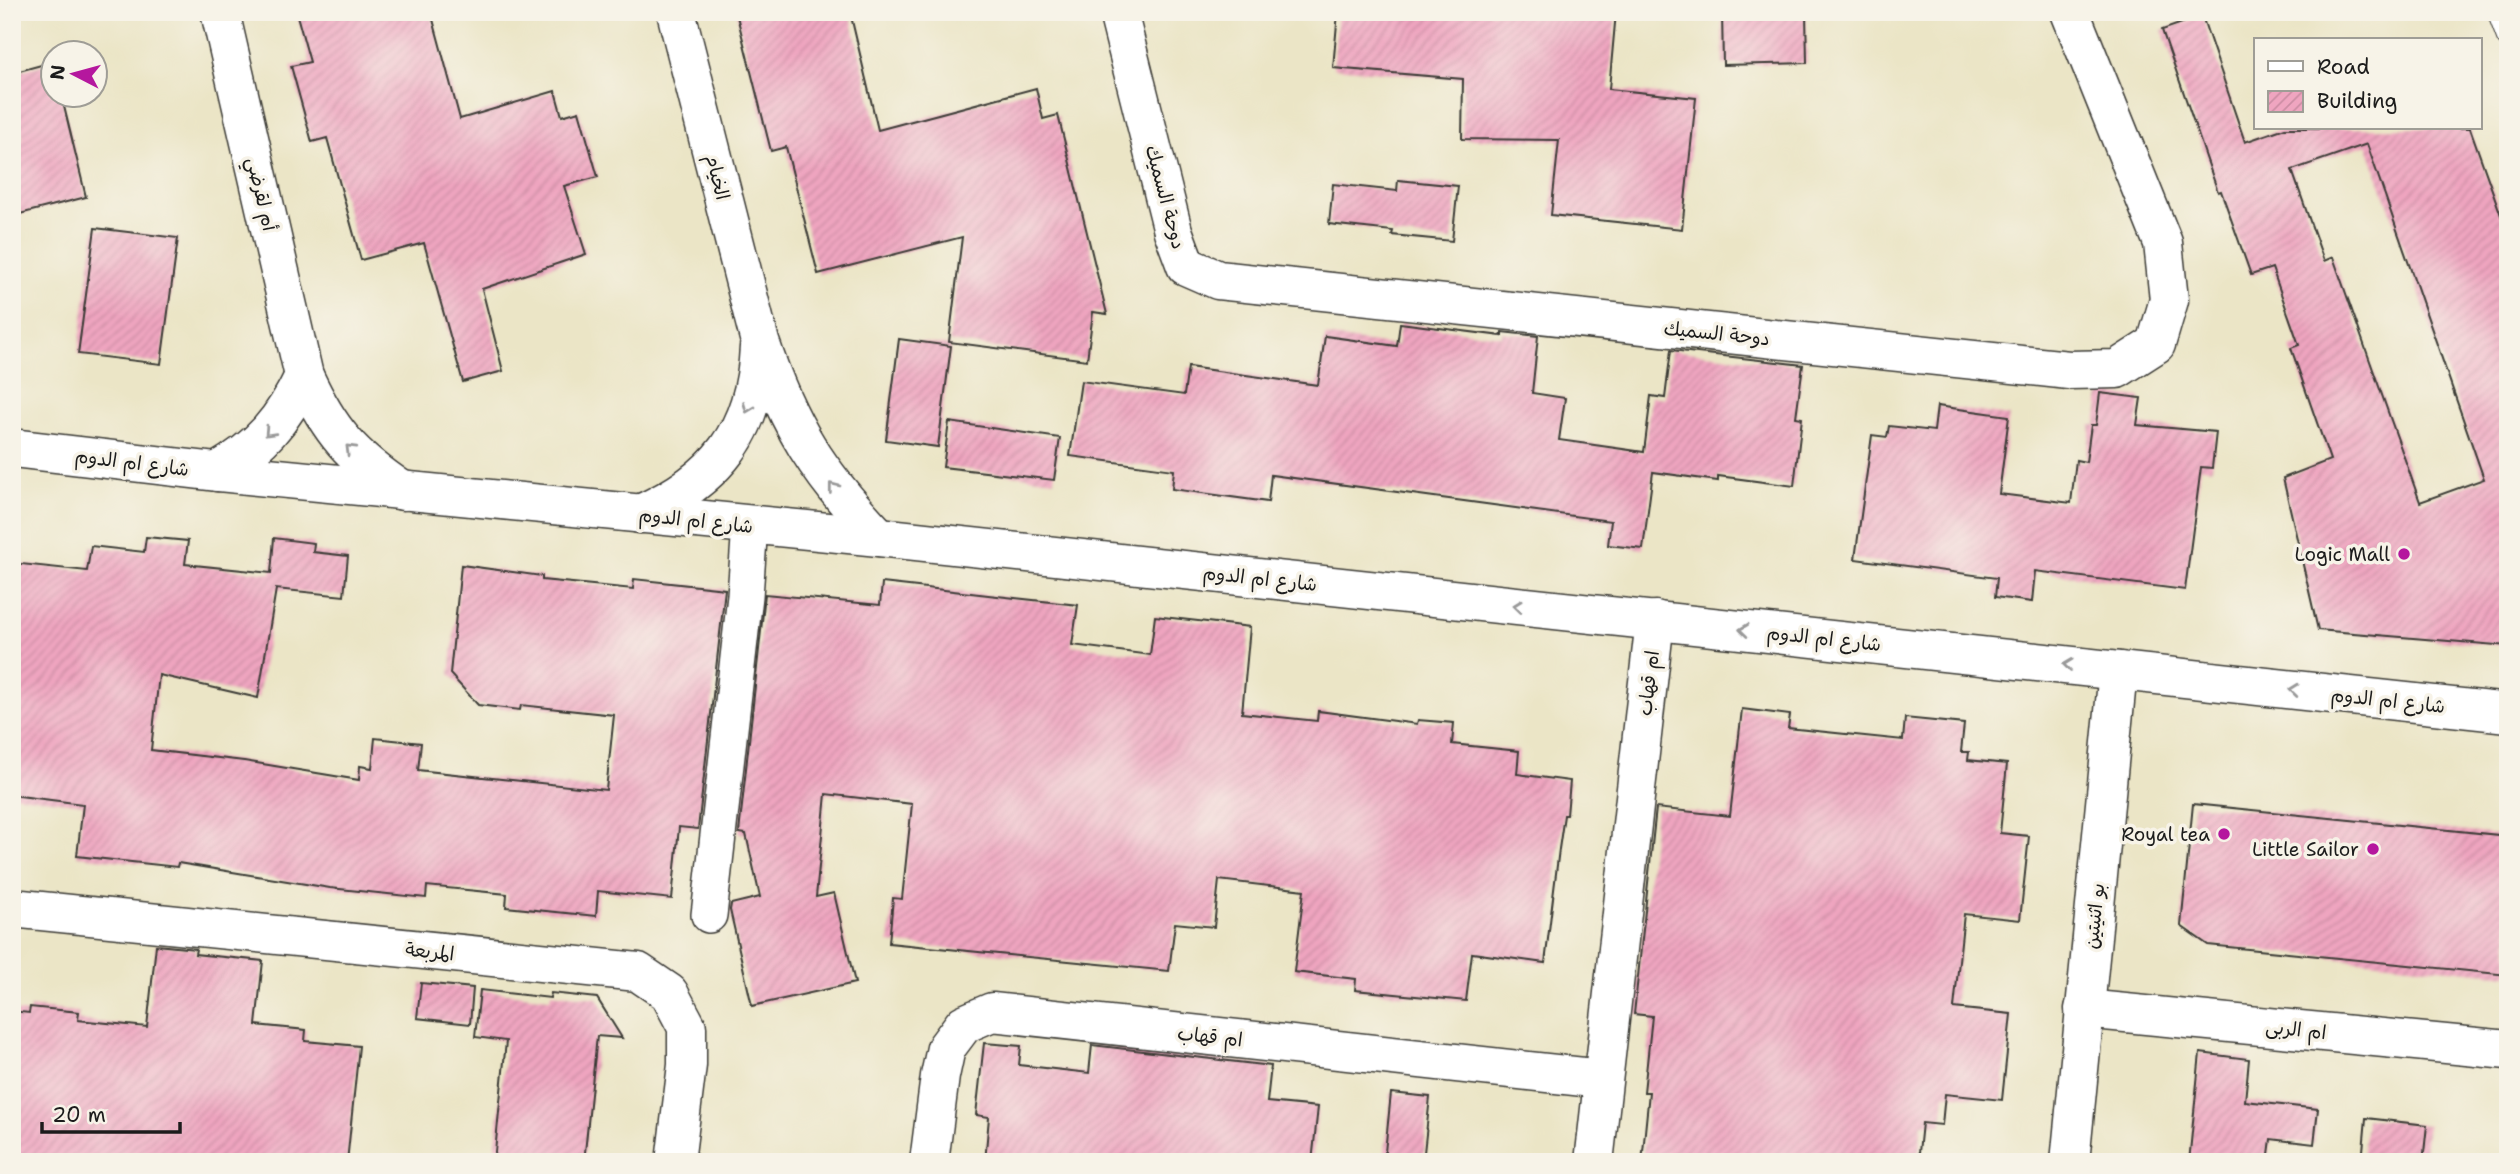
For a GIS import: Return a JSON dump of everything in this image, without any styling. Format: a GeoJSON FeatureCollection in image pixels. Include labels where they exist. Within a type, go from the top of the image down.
{"type":"FeatureCollection","features":[{"type":"Feature","properties":{"kind":"street","name":"أم لقرضي"},"geometry":{"type":"LineString","coordinates":[[220,12],[304,376],[320,411],[342,442],[370,469],[403,491]]}},
{"type":"Feature","properties":{"kind":"street","name":"الخيام"},"geometry":{"type":"LineString","coordinates":[[676,12],[760,342],[774,385],[818,467],[847,504],[879,537]]}},
{"type":"Feature","properties":{"kind":"street","name":"دوحة السميك"},"geometry":{"type":"LineString","coordinates":[[1118,12],[1177,243],[1186,267],[1219,280],[2069,370],[2117,369],[2156,344],[2169,300],[2163,243],[2070,12]]}},
{"type":"Feature","properties":{"kind":"street","name":"الخيام"},"geometry":{"type":"LineString","coordinates":[[640,514],[669,501],[695,484],[719,461],[750,405],[758,374],[760,342]]}},
{"type":"Feature","properties":{"kind":"street"},"geometry":{"type":"LineString","coordinates":[[217,472],[248,452],[275,426],[292,403],[304,376]]}},
{"type":"Feature","properties":{"kind":"street","name":"شارع ام الدوم"},"geometry":{"type":"LineString","coordinates":[[12,448],[217,472],[879,537],[2508,713]]}},
{"type":"Feature","properties":{"kind":"street"},"geometry":{"type":"LineString","coordinates":[[709,915],[745,596],[750,525]]}},
{"type":"Feature","properties":{"kind":"street","name":"ام قهاب"},"geometry":{"type":"LineString","coordinates":[[1594,1162],[1655,620]]}},
{"type":"Feature","properties":{"kind":"street","name":"بو اثنيتين"},"geometry":{"type":"LineString","coordinates":[[2070,1162],[2118,671]]}},
{"type":"Feature","properties":{"kind":"street","name":"المربعة"},"geometry":{"type":"LineString","coordinates":[[12,908],[638,972],[669,993],[687,1027],[687,1065],[675,1162]]}},
{"type":"Feature","properties":{"kind":"street","name":"ام الربى"},"geometry":{"type":"LineString","coordinates":[[2084,1009],[2508,1050]]}},
{"type":"Feature","properties":{"kind":"street","name":"ام قهاب"},"geometry":{"type":"LineString","coordinates":[[929,1162],[946,1048],[964,1024],[992,1013],[1602,1079]]}},
{"type":"Feature","properties":{"kind":"lane"},"geometry":{"type":"LineString","coordinates":[[2500,12],[2508,36]]}},
{"type":"Feature","properties":{"kind":"building"},"geometry":{"type":"Polygon","coordinates":[[[296,12],[431,12],[460,119],[555,91],[562,116],[579,111],[598,177],[564,186],[586,254],[482,289],[503,371],[463,382],[424,243],[361,260],[327,138],[312,142],[291,66],[310,62],[296,12]]]}},
{"type":"Feature","properties":{"kind":"building"},"geometry":{"type":"Polygon","coordinates":[[[736,12],[850,12],[878,130],[1036,88],[1043,119],[1058,115],[1107,314],[1093,312],[1087,360],[949,342],[962,237],[818,274],[786,147],[771,151],[736,12]]]}},
{"type":"Feature","properties":{"kind":"building"},"geometry":{"type":"Polygon","coordinates":[[[1338,12],[1616,12],[1609,89],[1696,98],[1682,229],[1551,215],[1559,140],[1462,139],[1463,79],[1333,68],[1338,12]]]}},
{"type":"Feature","properties":{"kind":"building"},"geometry":{"type":"Polygon","coordinates":[[[1722,12],[1806,12],[1807,63],[1723,65],[1722,12]]]}},
{"type":"Feature","properties":{"kind":"building"},"geometry":{"type":"Polygon","coordinates":[[[2202,16],[2245,142],[2279,130],[2471,130],[2508,235],[2508,646],[2318,630],[2283,478],[2330,460],[2291,348],[2299,345],[2272,268],[2251,275],[2221,191],[2218,192],[2162,30],[2202,16]],[[2367,144],[2292,170],[2324,261],[2333,257],[2420,502],[2484,479],[2367,144]]]}},
{"type":"Feature","properties":{"kind":"building"},"geometry":{"type":"Polygon","coordinates":[[[38,66],[38,108],[64,108],[86,197],[12,216],[12,140],[23,139],[12,97],[12,73],[38,66]]]}},
{"type":"Feature","properties":{"kind":"building"},"geometry":{"type":"Polygon","coordinates":[[[1398,180],[1458,186],[1452,241],[1392,235],[1393,231],[1329,224],[1333,184],[1397,191],[1398,180]]]}},
{"type":"Feature","properties":{"kind":"building"},"geometry":{"type":"Polygon","coordinates":[[[95,228],[178,238],[161,364],[78,354],[95,228]]]}},
{"type":"Feature","properties":{"kind":"building"},"geometry":{"type":"Polygon","coordinates":[[[1400,323],[1502,336],[1502,332],[1538,336],[1532,393],[1565,398],[1559,440],[1644,452],[1651,396],[1665,398],[1671,350],[1803,365],[1796,417],[1802,418],[1794,486],[1718,476],[1718,481],[1653,472],[1643,549],[1608,545],[1611,521],[1271,475],[1268,502],[1172,489],[1174,470],[1070,456],[1081,381],[1184,395],[1188,367],[1318,385],[1325,336],[1397,346],[1400,323]]]}},
{"type":"Feature","properties":{"kind":"building"},"geometry":{"type":"Polygon","coordinates":[[[899,339],[951,346],[938,447],[886,440],[899,339]]]}},
{"type":"Feature","properties":{"kind":"building"},"geometry":{"type":"Polygon","coordinates":[[[2100,393],[2141,398],[2137,425],[2216,432],[2212,468],[2201,467],[2185,590],[2035,571],[2032,602],[1995,597],[1997,578],[1855,559],[1872,435],[1887,437],[1889,426],[1934,431],[1937,406],[2009,416],[1999,494],[2071,503],[2076,460],[2086,462],[2091,425],[2096,425],[2100,393]]]}},
{"type":"Feature","properties":{"kind":"building"},"geometry":{"type":"Polygon","coordinates":[[[949,422],[1060,438],[1054,480],[943,467],[949,422]]]}},
{"type":"Feature","properties":{"kind":"building"},"geometry":{"type":"Polygon","coordinates":[[[146,537],[188,541],[185,564],[271,573],[274,538],[314,543],[313,552],[348,556],[344,596],[276,589],[258,698],[159,675],[151,750],[244,761],[359,780],[360,766],[372,768],[375,738],[421,743],[418,770],[606,790],[614,715],[521,705],[520,710],[478,705],[450,674],[461,565],[542,576],[542,580],[633,589],[634,579],[725,589],[698,829],[679,827],[672,899],[598,891],[596,916],[506,907],[507,894],[427,886],[426,898],[330,888],[178,863],[177,867],[77,856],[83,804],[12,795],[12,563],[87,571],[91,546],[144,552],[146,537]]]}},
{"type":"Feature","properties":{"kind":"building"},"geometry":{"type":"Polygon","coordinates":[[[882,583],[1078,605],[1072,645],[1150,655],[1155,616],[1250,627],[1242,713],[1317,721],[1318,711],[1417,724],[1418,720],[1454,723],[1452,744],[1519,751],[1517,774],[1570,781],[1545,963],[1472,953],[1466,1001],[1355,990],[1356,979],[1294,972],[1304,890],[1219,880],[1214,927],[1175,923],[1169,971],[889,943],[893,898],[902,899],[912,804],[826,794],[816,897],[834,893],[855,983],[752,1006],[730,910],[731,904],[760,897],[746,834],[739,833],[765,594],[880,605],[882,583]]]}},
{"type":"Feature","properties":{"kind":"building"},"geometry":{"type":"Polygon","coordinates":[[[1742,709],[1790,715],[1788,728],[1903,740],[1905,718],[1964,724],[1961,752],[1969,752],[1968,760],[2007,764],[2000,833],[2029,836],[2020,920],[1964,914],[1954,1008],[2011,1014],[2002,1100],[1945,1094],[1942,1125],[1922,1123],[1918,1162],[1642,1162],[1649,1092],[1644,1092],[1652,1016],[1634,1014],[1656,808],[1730,816],[1742,709]]]}},
{"type":"Feature","properties":{"kind":"building"},"geometry":{"type":"Polygon","coordinates":[[[2193,804],[2508,836],[2508,975],[2208,945],[2181,926],[2193,804]]]}},
{"type":"Feature","properties":{"kind":"building"},"geometry":{"type":"Polygon","coordinates":[[[156,945],[196,949],[195,954],[263,961],[256,1025],[306,1030],[305,1041],[359,1046],[347,1162],[12,1162],[12,1011],[29,1013],[30,1007],[79,1012],[78,1020],[147,1027],[156,945]]]}},
{"type":"Feature","properties":{"kind":"building"},"geometry":{"type":"Polygon","coordinates":[[[421,983],[473,988],[470,1024],[417,1018],[421,983]]]}},
{"type":"Feature","properties":{"kind":"building"},"geometry":{"type":"Polygon","coordinates":[[[480,990],[550,998],[551,993],[597,998],[622,1038],[597,1036],[584,1162],[494,1162],[506,1041],[475,1037],[480,990]]]}},
{"type":"Feature","properties":{"kind":"building"},"geometry":{"type":"Polygon","coordinates":[[[984,1043],[1021,1046],[1019,1065],[1089,1073],[1092,1045],[1271,1066],[1267,1102],[1318,1107],[1312,1162],[985,1162],[989,1117],[976,1115],[984,1043]]]}},
{"type":"Feature","properties":{"kind":"building"},"geometry":{"type":"Polygon","coordinates":[[[2200,1053],[2249,1059],[2245,1101],[2318,1109],[2314,1144],[2271,1139],[2268,1162],[2189,1162],[2200,1053]]]}},
{"type":"Feature","properties":{"kind":"building"},"geometry":{"type":"Polygon","coordinates":[[[1391,1093],[1430,1097],[1423,1162],[1384,1162],[1391,1093]]]}},
{"type":"Feature","properties":{"kind":"building"},"geometry":{"type":"Polygon","coordinates":[[[2366,1118],[2427,1125],[2423,1162],[2362,1162],[2366,1118]]]}},
{"type":"Feature","properties":{"kind":"place","name":"Logic Mall"},"geometry":{"type":"Point","coordinates":[2404,554]}},
{"type":"Feature","properties":{"kind":"place","name":"Royal tea"},"geometry":{"type":"Point","coordinates":[2224,834]}},
{"type":"Feature","properties":{"kind":"place","name":"Little Sailor"},"geometry":{"type":"Point","coordinates":[2373,849]}}]}
